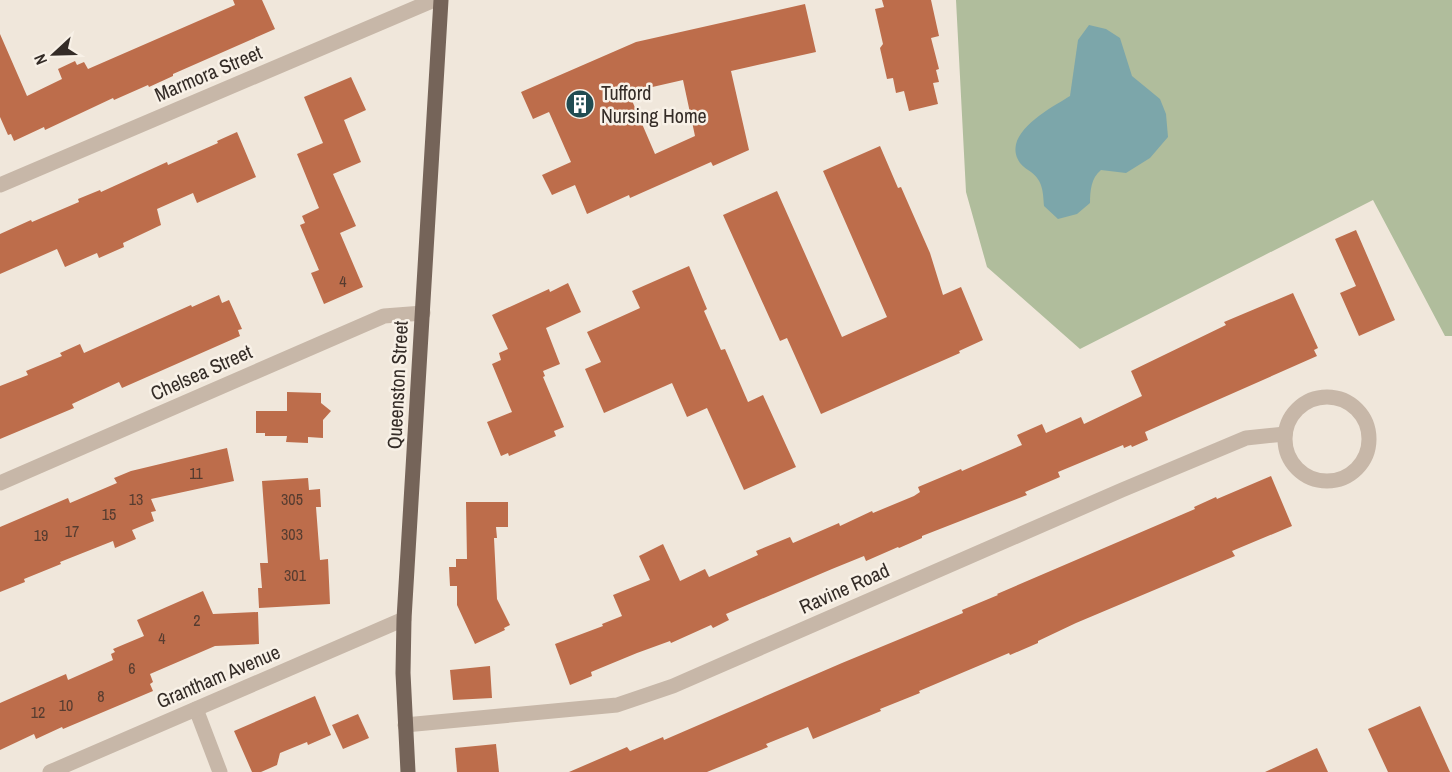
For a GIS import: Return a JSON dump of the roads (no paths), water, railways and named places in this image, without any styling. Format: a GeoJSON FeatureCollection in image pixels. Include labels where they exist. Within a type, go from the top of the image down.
{"type":"FeatureCollection","features":[{"type":"Feature","properties":{"kind":"main road","name":"Queenston Street"},"geometry":{"type":"LineString","coordinates":[[408,772],[404,619],[441,0]]}},
{"type":"Feature","properties":{"kind":"street","name":"Marmora Street"},"geometry":{"type":"LineString","coordinates":[[0,185],[434,0]]}},
{"type":"Feature","properties":{"kind":"street","name":"Chelsea Street"},"geometry":{"type":"LineString","coordinates":[[0,483],[384,316],[423,313]]}},
{"type":"Feature","properties":{"kind":"street"},"geometry":{"type":"LineString","coordinates":[[1332,397],[1347,402],[1360,413],[1367,428],[1368,444],[1363,460],[1353,473],[1338,480],[1321,481],[1306,476],[1293,465],[1286,451],[1285,434],[1290,418],[1300,406],[1315,399],[1332,397]]}},
{"type":"Feature","properties":{"kind":"street","name":"Ravine Road"},"geometry":{"type":"LineString","coordinates":[[405,725],[617,705],[673,686],[1246,438],[1285,434]]}},
{"type":"Feature","properties":{"kind":"street","name":"Grantham Avenue"},"geometry":{"type":"LineString","coordinates":[[50,772],[404,619]]}},
{"type":"Feature","properties":{"kind":"street"},"geometry":{"type":"LineString","coordinates":[[196,709],[220,772]]}},
{"type":"Feature","properties":{"kind":"water"},"geometry":{"type":"Polygon","coordinates":[[[1089,25],[1106,29],[1120,38],[1132,76],[1160,99],[1166,114],[1168,137],[1150,158],[1126,173],[1101,170],[1093,181],[1090,203],[1077,214],[1058,219],[1044,206],[1043,191],[1038,179],[1020,163],[1016,152],[1017,142],[1030,123],[1070,96],[1078,40],[1089,25]]]}},
{"type":"Feature","properties":{"kind":"place","name":"Tufford Nursing Home"},"geometry":{"type":"Point","coordinates":[580,104]}}]}
